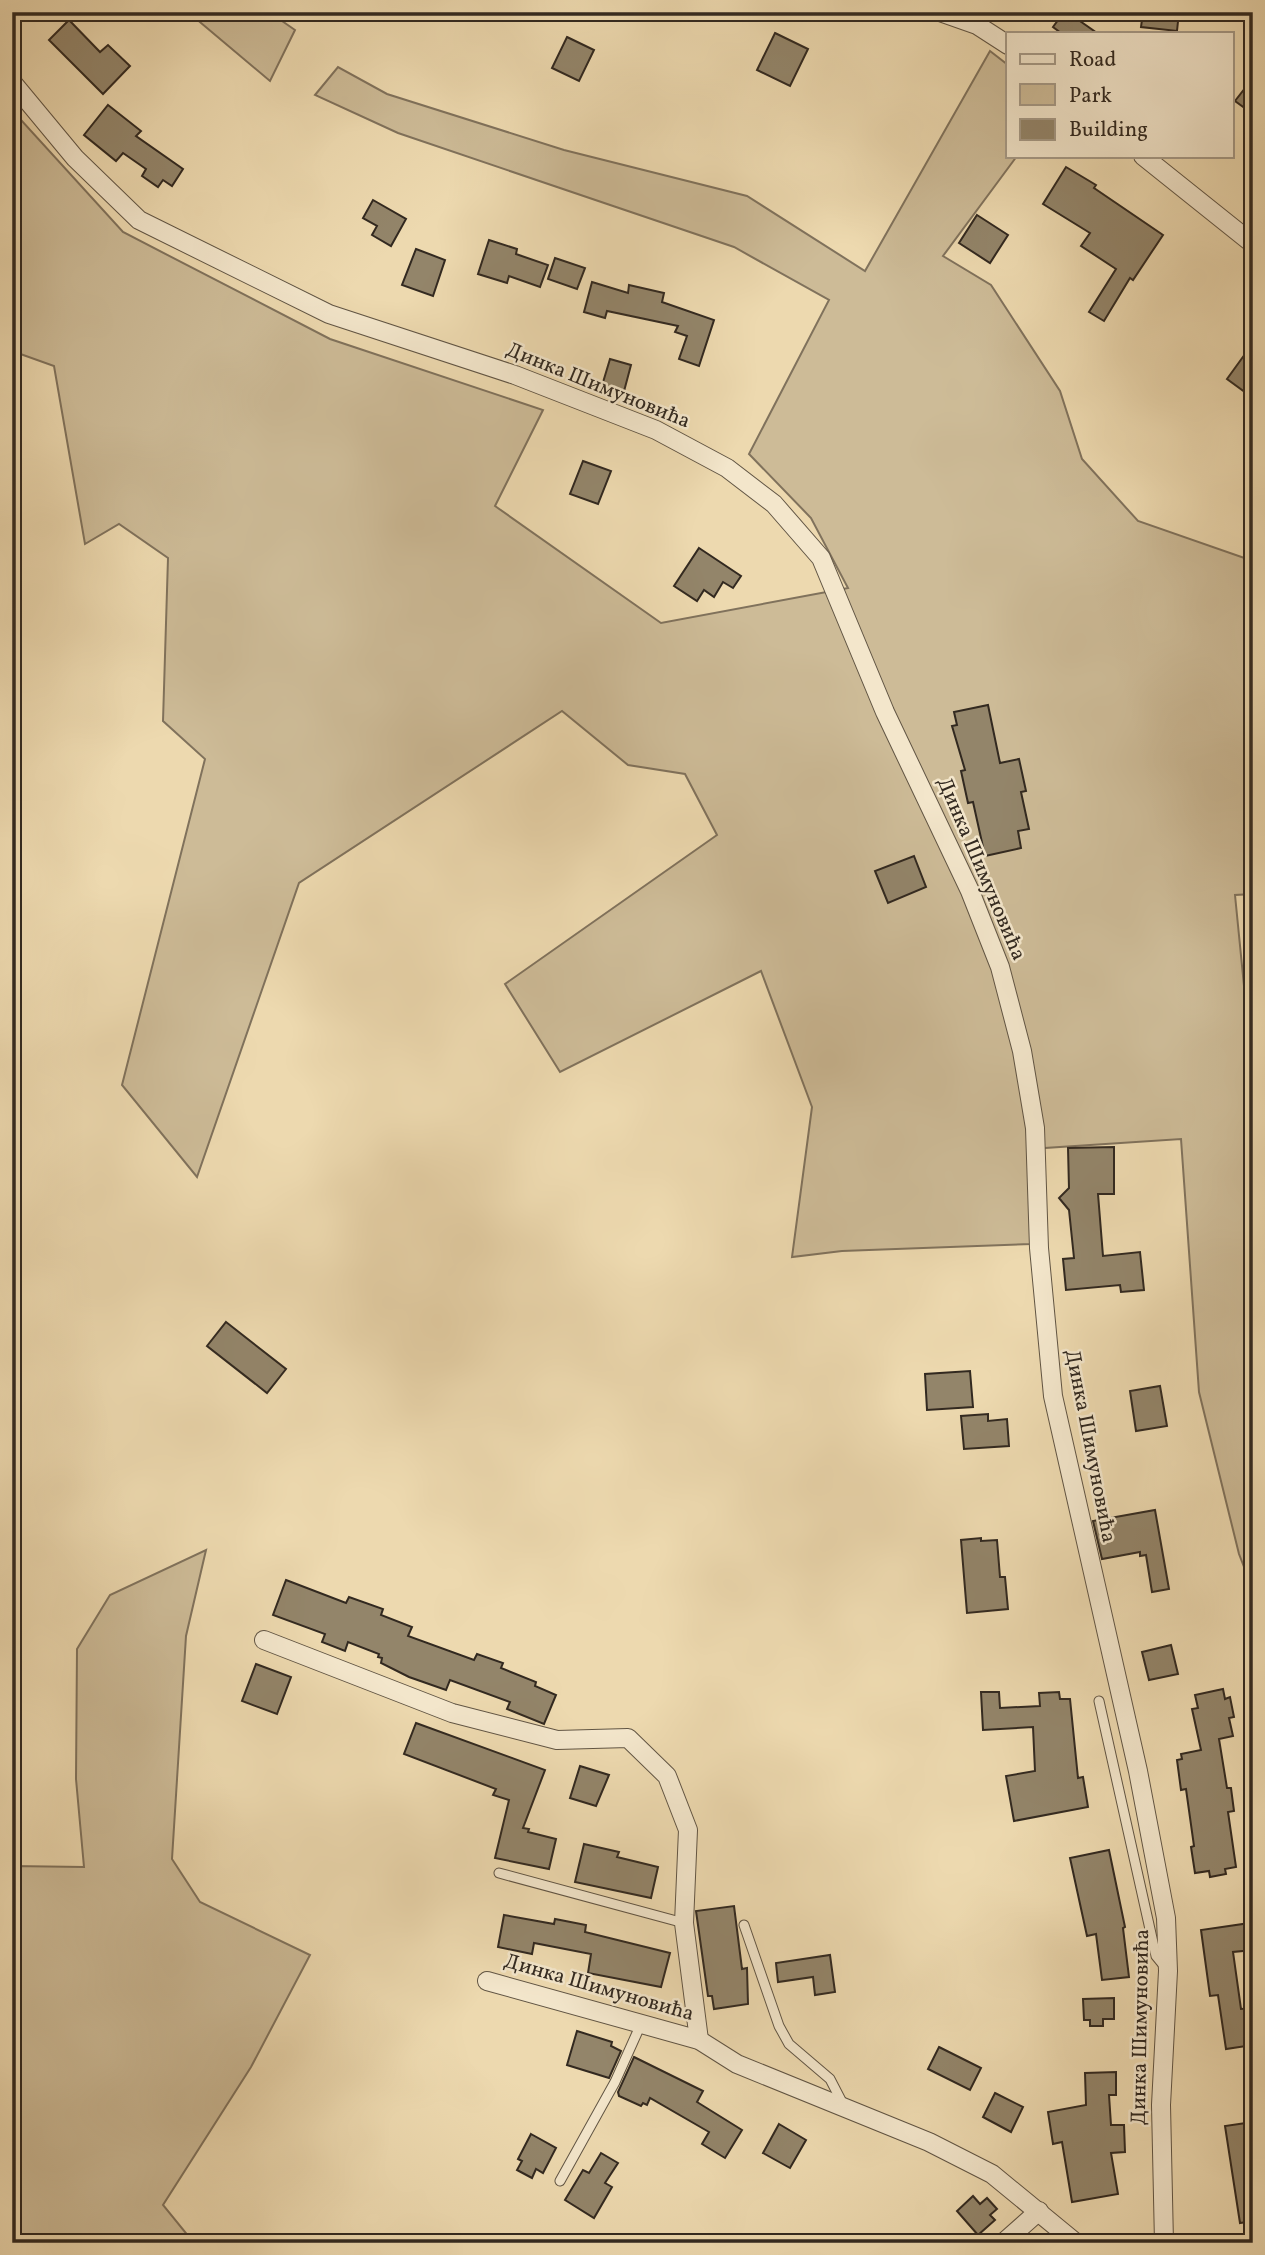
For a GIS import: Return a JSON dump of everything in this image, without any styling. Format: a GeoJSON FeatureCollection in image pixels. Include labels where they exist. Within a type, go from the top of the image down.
{"type":"FeatureCollection","features":[{"type":"Feature","properties":{"kind":"street"},"geometry":{"type":"LineString","coordinates":[[940,12],[977,26],[1006,44]]}},
{"type":"Feature","properties":{"kind":"street","name":"Динка Шимуновића"},"geometry":{"type":"LineString","coordinates":[[12,82],[75,158],[139,220],[328,314],[515,375],[656,430],[727,468],[774,504],[821,558],[885,712],[970,891],[1000,967],[1022,1051],[1035,1128],[1039,1248],[1053,1396],[1153,1844],[1166,1918],[1168,1971],[1161,2105],[1164,2243]]}},
{"type":"Feature","properties":{"kind":"street"},"geometry":{"type":"LineString","coordinates":[[1146,158],[1253,244]]}},
{"type":"Feature","properties":{"kind":"street","name":"Динка Шимуновића"},"geometry":{"type":"LineString","coordinates":[[264,1640],[452,1713],[557,1740],[628,1738],[667,1776],[688,1830],[684,1923],[699,2040]]}},
{"type":"Feature","properties":{"kind":"street","name":"Динка Шимуновића"},"geometry":{"type":"LineString","coordinates":[[487,1981],[699,2040],[737,2064],[929,2142],[992,2174],[1076,2243]]}},
{"type":"Feature","properties":{"kind":"street"},"geometry":{"type":"LineString","coordinates":[[1003,2243],[1040,2211]]}},
{"type":"Feature","properties":{"kind":"lane"},"geometry":{"type":"LineString","coordinates":[[1099,1701],[1156,1956],[1168,1971]]}},
{"type":"Feature","properties":{"kind":"lane"},"geometry":{"type":"LineString","coordinates":[[499,1873],[684,1923]]}},
{"type":"Feature","properties":{"kind":"lane"},"geometry":{"type":"LineString","coordinates":[[744,1925],[771,2003],[789,2044],[830,2079],[845,2108]]}},
{"type":"Feature","properties":{"kind":"lane"},"geometry":{"type":"LineString","coordinates":[[560,2180],[615,2082],[641,2024]]}},
{"type":"Feature","properties":{"kind":"green space"},"geometry":{"type":"Polygon","coordinates":[[[188,12],[269,12],[295,30],[270,81],[188,12]]]}},
{"type":"Feature","properties":{"kind":"green space"},"geometry":{"type":"Polygon","coordinates":[[[990,51],[1006,63],[1006,158],[1016,158],[943,256],[991,285],[1060,391],[1082,459],[1138,521],[1253,561],[1253,894],[1235,895],[1244,986],[1253,985],[1253,1590],[1239,1554],[1199,1392],[1181,1139],[1030,1149],[1031,1244],[842,1251],[792,1257],[812,1107],[761,971],[560,1072],[505,984],[717,835],[685,774],[628,765],[562,711],[299,883],[197,1177],[122,1085],[205,759],[163,721],[168,558],[119,524],[85,544],[54,366],[12,351],[12,110],[123,232],[330,339],[543,410],[495,506],[661,623],[848,588],[811,518],[749,454],[829,300],[734,247],[398,133],[315,95],[338,67],[387,94],[564,150],[747,196],[865,271],[990,51]]]}},
{"type":"Feature","properties":{"kind":"green space"},"geometry":{"type":"Polygon","coordinates":[[[206,1550],[186,1636],[172,1859],[200,1902],[310,1955],[251,2067],[163,2205],[194,2243],[12,2243],[12,1866],[84,1867],[76,1779],[77,1649],[110,1595],[206,1550]]]}},
{"type":"Feature","properties":{"kind":"building"},"geometry":{"type":"Polygon","coordinates":[[[1064,12],[1067,12],[1096,32],[1060,32],[1053,27],[1064,12]]]}},
{"type":"Feature","properties":{"kind":"building"},"geometry":{"type":"Polygon","coordinates":[[[1143,12],[1179,12],[1177,31],[1141,27],[1143,12]]]}},
{"type":"Feature","properties":{"kind":"building"},"geometry":{"type":"Polygon","coordinates":[[[69,20],[100,52],[108,45],[130,66],[103,94],[49,40],[69,20]]]}},
{"type":"Feature","properties":{"kind":"building"},"geometry":{"type":"Polygon","coordinates":[[[775,33],[808,49],[790,86],[757,70],[775,33]]]}},
{"type":"Feature","properties":{"kind":"building"},"geometry":{"type":"Polygon","coordinates":[[[567,37],[594,50],[579,81],[552,68],[567,37]]]}},
{"type":"Feature","properties":{"kind":"building"},"geometry":{"type":"Polygon","coordinates":[[[1253,78],[1253,114],[1235,101],[1253,78]]]}},
{"type":"Feature","properties":{"kind":"building"},"geometry":{"type":"Polygon","coordinates":[[[108,105],[141,131],[136,136],[183,169],[172,186],[163,180],[158,187],[142,176],[146,169],[123,153],[116,161],[84,135],[108,105]]]}},
{"type":"Feature","properties":{"kind":"building"},"geometry":{"type":"Polygon","coordinates":[[[1066,167],[1096,185],[1094,188],[1163,235],[1133,280],[1130,278],[1104,321],[1089,312],[1116,269],[1081,246],[1090,233],[1043,204],[1066,167]]]}},
{"type":"Feature","properties":{"kind":"building"},"geometry":{"type":"Polygon","coordinates":[[[373,200],[406,219],[391,246],[372,235],[377,226],[363,218],[373,200]]]}},
{"type":"Feature","properties":{"kind":"building"},"geometry":{"type":"Polygon","coordinates":[[[977,215],[1008,235],[990,263],[959,243],[977,215]]]}},
{"type":"Feature","properties":{"kind":"building"},"geometry":{"type":"Polygon","coordinates":[[[489,240],[517,249],[516,254],[548,265],[540,287],[509,276],[507,283],[478,274],[489,240]]]}},
{"type":"Feature","properties":{"kind":"building"},"geometry":{"type":"Polygon","coordinates":[[[416,249],[445,260],[433,296],[402,285],[416,249]]]}},
{"type":"Feature","properties":{"kind":"building"},"geometry":{"type":"Polygon","coordinates":[[[555,258],[585,268],[577,289],[548,279],[555,258]]]}},
{"type":"Feature","properties":{"kind":"building"},"geometry":{"type":"Polygon","coordinates":[[[592,282],[628,293],[629,285],[664,293],[662,302],[714,320],[699,366],[679,359],[687,336],[675,332],[678,326],[607,311],[605,318],[584,312],[592,282]]]}},
{"type":"Feature","properties":{"kind":"building"},"geometry":{"type":"Polygon","coordinates":[[[1253,343],[1253,398],[1227,379],[1253,343]]]}},
{"type":"Feature","properties":{"kind":"building"},"geometry":{"type":"Polygon","coordinates":[[[610,359],[631,365],[623,395],[601,389],[610,359]]]}},
{"type":"Feature","properties":{"kind":"building"},"geometry":{"type":"Polygon","coordinates":[[[583,461],[611,471],[598,504],[570,494],[583,461]]]}},
{"type":"Feature","properties":{"kind":"building"},"geometry":{"type":"Polygon","coordinates":[[[699,548],[741,576],[733,588],[723,582],[714,597],[704,590],[697,601],[674,586],[699,548]]]}},
{"type":"Feature","properties":{"kind":"building"},"geometry":{"type":"Polygon","coordinates":[[[988,705],[1000,763],[1019,759],[1026,791],[1021,792],[1029,829],[1018,831],[1021,848],[985,856],[973,802],[968,803],[961,771],[965,770],[952,726],[957,725],[954,712],[988,705]]]}},
{"type":"Feature","properties":{"kind":"building"},"geometry":{"type":"Polygon","coordinates":[[[914,856],[926,887],[888,903],[875,871],[914,856]]]}},
{"type":"Feature","properties":{"kind":"building"},"geometry":{"type":"Polygon","coordinates":[[[1114,1147],[1114,1194],[1098,1194],[1103,1256],[1140,1252],[1144,1290],[1121,1292],[1120,1285],[1066,1290],[1063,1259],[1074,1258],[1069,1210],[1059,1198],[1069,1188],[1068,1148],[1114,1147]]]}},
{"type":"Feature","properties":{"kind":"building"},"geometry":{"type":"Polygon","coordinates":[[[226,1322],[286,1369],[267,1393],[207,1346],[226,1322]]]}},
{"type":"Feature","properties":{"kind":"building"},"geometry":{"type":"Polygon","coordinates":[[[970,1371],[973,1407],[927,1410],[925,1374],[970,1371]]]}},
{"type":"Feature","properties":{"kind":"building"},"geometry":{"type":"Polygon","coordinates":[[[1160,1386],[1167,1426],[1136,1431],[1130,1391],[1160,1386]]]}},
{"type":"Feature","properties":{"kind":"building"},"geometry":{"type":"Polygon","coordinates":[[[988,1414],[988,1421],[1007,1419],[1009,1446],[964,1449],[961,1416],[988,1414]]]}},
{"type":"Feature","properties":{"kind":"building"},"geometry":{"type":"Polygon","coordinates":[[[1155,1510],[1169,1589],[1152,1592],[1146,1555],[1140,1556],[1140,1552],[1102,1559],[1093,1521],[1155,1510]]]}},
{"type":"Feature","properties":{"kind":"building"},"geometry":{"type":"Polygon","coordinates":[[[981,1538],[981,1541],[997,1540],[1000,1577],[1005,1577],[1008,1609],[967,1613],[961,1540],[981,1538]]]}},
{"type":"Feature","properties":{"kind":"building"},"geometry":{"type":"Polygon","coordinates":[[[286,1580],[346,1603],[349,1597],[383,1609],[381,1615],[412,1627],[408,1636],[474,1660],[477,1654],[503,1663],[501,1668],[536,1682],[535,1686],[556,1695],[544,1724],[507,1709],[510,1702],[450,1680],[446,1690],[409,1677],[381,1663],[379,1654],[348,1642],[345,1651],[322,1642],[325,1634],[273,1615],[286,1580]]]}},
{"type":"Feature","properties":{"kind":"building"},"geometry":{"type":"Polygon","coordinates":[[[1171,1645],[1178,1674],[1149,1680],[1142,1652],[1171,1645]]]}},
{"type":"Feature","properties":{"kind":"building"},"geometry":{"type":"Polygon","coordinates":[[[256,1664],[291,1677],[277,1714],[242,1701],[256,1664]]]}},
{"type":"Feature","properties":{"kind":"building"},"geometry":{"type":"Polygon","coordinates":[[[1223,1689],[1225,1699],[1230,1697],[1234,1717],[1229,1718],[1233,1736],[1219,1739],[1227,1788],[1231,1788],[1234,1811],[1228,1812],[1236,1867],[1225,1869],[1226,1874],[1210,1877],[1209,1871],[1195,1873],[1186,1789],[1181,1790],[1177,1760],[1182,1759],[1181,1754],[1201,1750],[1192,1709],[1198,1708],[1195,1695],[1223,1689]]]}},
{"type":"Feature","properties":{"kind":"building"},"geometry":{"type":"Polygon","coordinates":[[[981,1692],[999,1692],[1000,1708],[1040,1706],[1039,1693],[1059,1692],[1060,1699],[1070,1699],[1078,1778],[1083,1777],[1088,1807],[1014,1821],[1006,1776],[1035,1771],[1033,1727],[983,1730],[981,1692]]]}},
{"type":"Feature","properties":{"kind":"building"},"geometry":{"type":"Polygon","coordinates":[[[416,1723],[545,1770],[523,1828],[529,1829],[528,1832],[556,1839],[549,1869],[495,1858],[509,1800],[493,1795],[496,1789],[404,1754],[416,1723]]]}},
{"type":"Feature","properties":{"kind":"building"},"geometry":{"type":"Polygon","coordinates":[[[580,1766],[609,1775],[596,1806],[570,1798],[580,1766]]]}},
{"type":"Feature","properties":{"kind":"building"},"geometry":{"type":"Polygon","coordinates":[[[584,1844],[619,1852],[617,1857],[658,1867],[651,1898],[575,1882],[584,1844]]]}},
{"type":"Feature","properties":{"kind":"building"},"geometry":{"type":"Polygon","coordinates":[[[1109,1850],[1125,1927],[1129,1977],[1102,1980],[1096,1934],[1087,1936],[1070,1858],[1109,1850]]]}},
{"type":"Feature","properties":{"kind":"building"},"geometry":{"type":"Polygon","coordinates":[[[734,1906],[742,1969],[747,1968],[748,2004],[714,2009],[712,1996],[708,1996],[696,1911],[734,1906]]]}},
{"type":"Feature","properties":{"kind":"building"},"geometry":{"type":"Polygon","coordinates":[[[504,1915],[554,1924],[555,1919],[586,1925],[585,1932],[670,1953],[661,1987],[588,1973],[591,1954],[534,1943],[532,1954],[498,1947],[504,1915]]]}},
{"type":"Feature","properties":{"kind":"building"},"geometry":{"type":"Polygon","coordinates":[[[1250,1923],[1253,1950],[1233,1952],[1241,2009],[1253,2008],[1253,2045],[1226,2049],[1218,1995],[1210,1996],[1201,1930],[1250,1923]]]}},
{"type":"Feature","properties":{"kind":"building"},"geometry":{"type":"Polygon","coordinates":[[[830,1955],[835,1992],[815,1995],[813,1977],[778,1982],[776,1963],[830,1955]]]}},
{"type":"Feature","properties":{"kind":"building"},"geometry":{"type":"Polygon","coordinates":[[[1114,1998],[1114,2019],[1103,2019],[1103,2026],[1090,2026],[1090,2020],[1084,2020],[1083,1999],[1114,1998]]]}},
{"type":"Feature","properties":{"kind":"building"},"geometry":{"type":"Polygon","coordinates":[[[577,2031],[612,2042],[611,2046],[621,2051],[609,2078],[567,2065],[577,2031]]]}},
{"type":"Feature","properties":{"kind":"building"},"geometry":{"type":"Polygon","coordinates":[[[939,2047],[981,2068],[970,2090],[928,2069],[939,2047]]]}},
{"type":"Feature","properties":{"kind":"building"},"geometry":{"type":"Polygon","coordinates":[[[634,2057],[703,2091],[697,2102],[742,2130],[725,2158],[702,2144],[709,2132],[650,2098],[647,2105],[643,2103],[641,2106],[619,2096],[618,2092],[634,2057]]]}},
{"type":"Feature","properties":{"kind":"building"},"geometry":{"type":"Polygon","coordinates":[[[1116,2072],[1116,2095],[1109,2095],[1111,2125],[1124,2125],[1125,2152],[1111,2153],[1118,2194],[1072,2202],[1062,2142],[1053,2144],[1048,2112],[1086,2105],[1085,2073],[1116,2072]]]}},
{"type":"Feature","properties":{"kind":"building"},"geometry":{"type":"Polygon","coordinates":[[[995,2093],[1023,2107],[1011,2132],[983,2117],[995,2093]]]}},
{"type":"Feature","properties":{"kind":"building"},"geometry":{"type":"Polygon","coordinates":[[[1253,2122],[1253,2221],[1240,2223],[1225,2126],[1253,2122]]]}},
{"type":"Feature","properties":{"kind":"building"},"geometry":{"type":"Polygon","coordinates":[[[779,2124],[806,2140],[790,2168],[763,2153],[779,2124]]]}},
{"type":"Feature","properties":{"kind":"building"},"geometry":{"type":"Polygon","coordinates":[[[531,2134],[556,2148],[543,2173],[536,2169],[532,2178],[517,2170],[522,2161],[518,2159],[531,2134]]]}},
{"type":"Feature","properties":{"kind":"building"},"geometry":{"type":"Polygon","coordinates":[[[601,2153],[618,2163],[605,2183],[612,2187],[594,2218],[565,2200],[583,2170],[589,2173],[601,2153]]]}},
{"type":"Feature","properties":{"kind":"building"},"geometry":{"type":"Polygon","coordinates":[[[973,2196],[980,2204],[987,2198],[997,2209],[990,2215],[995,2220],[978,2235],[957,2211],[973,2196]]]}}]}
